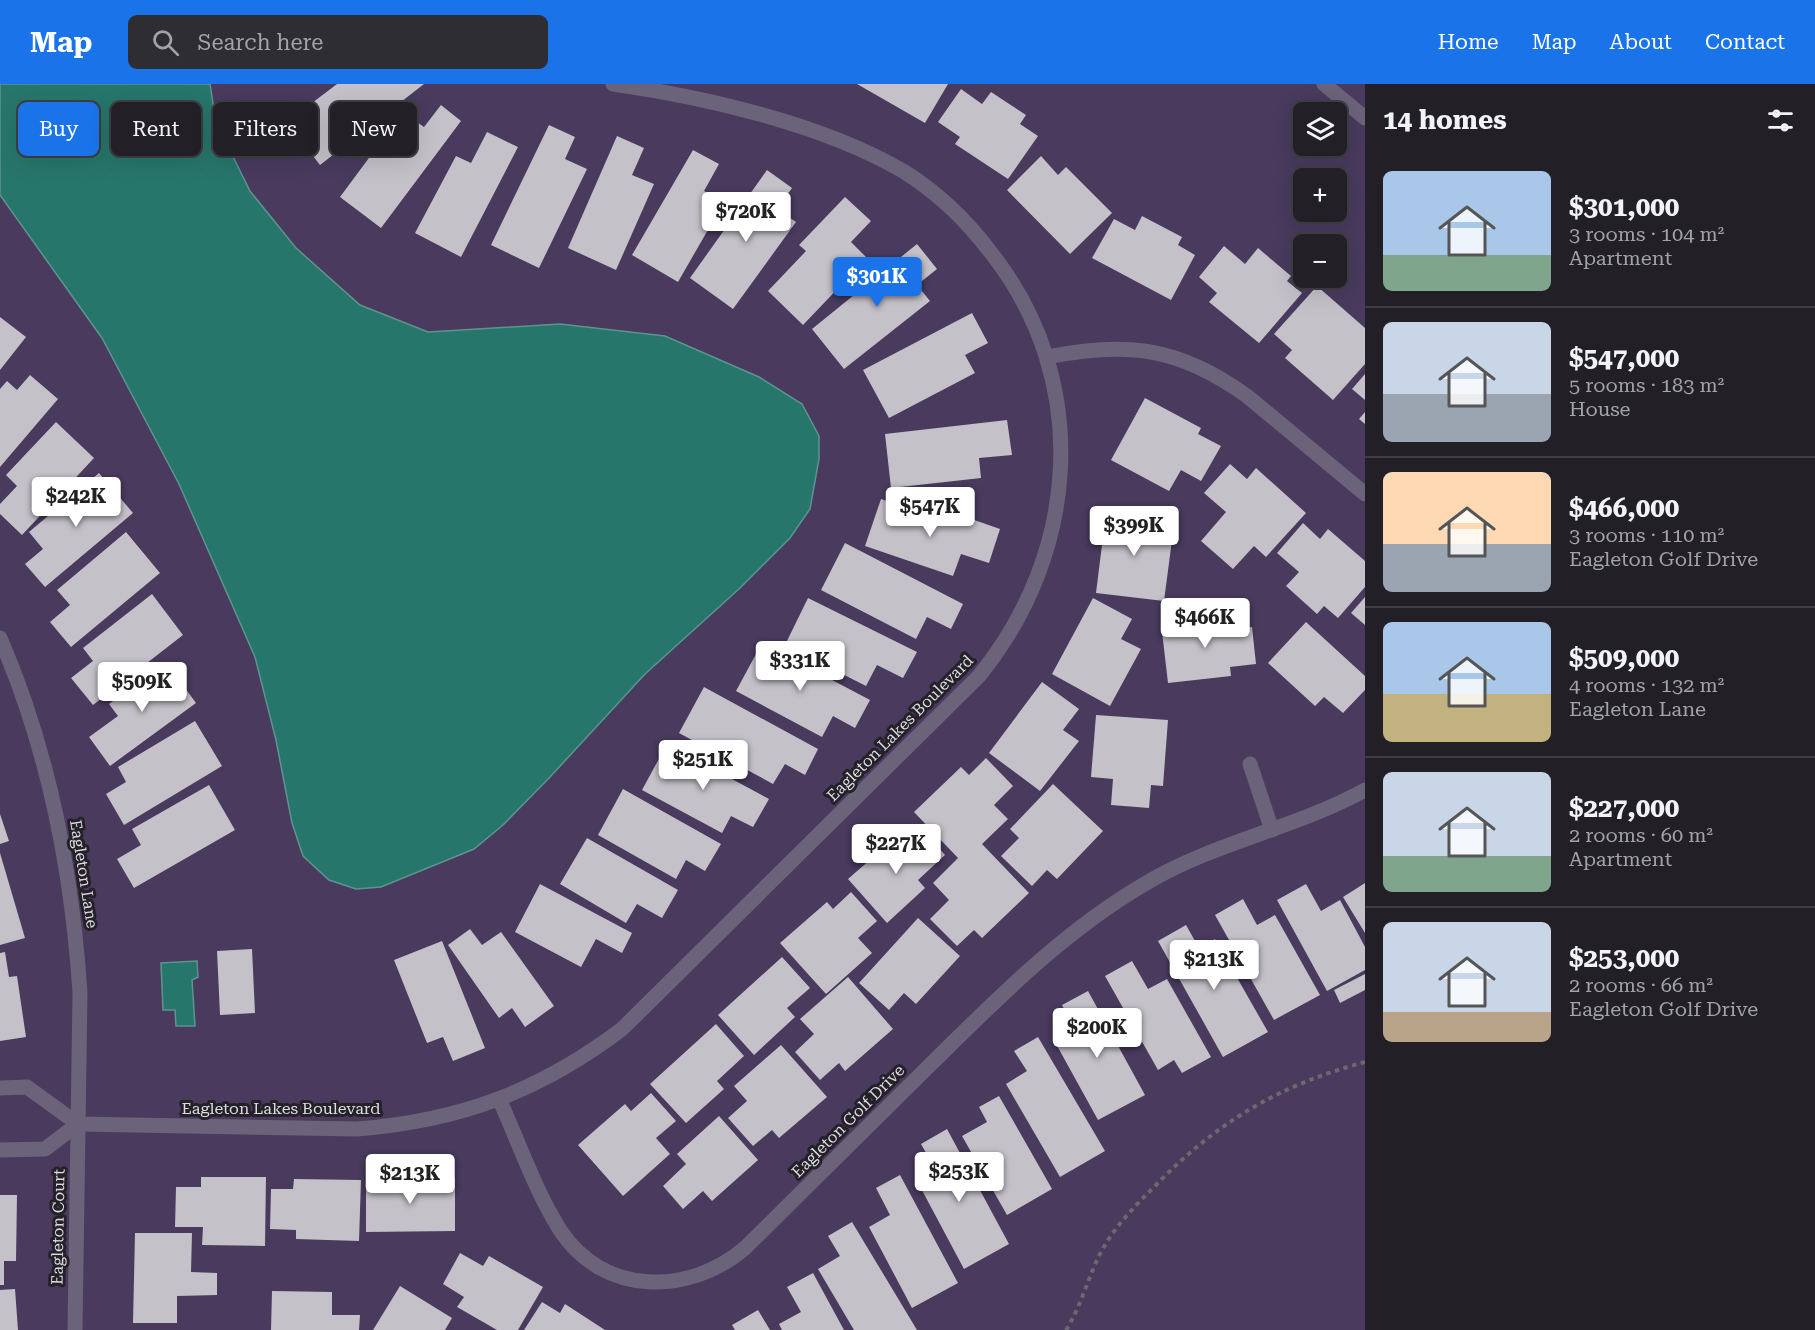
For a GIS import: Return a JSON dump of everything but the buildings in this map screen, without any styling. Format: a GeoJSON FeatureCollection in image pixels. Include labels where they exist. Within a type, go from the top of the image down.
{"type":"FeatureCollection","features":[{"type":"Feature","properties":{"kind":"street","name":"Eagleton Lakes Boulevard"},"geometry":{"type":"LineString","coordinates":[[78,1124],[357,1129],[417,1122],[458,1114],[500,1101],[555,1074],[622,1029],[979,676],[994,658],[1026,607],[1044,563],[1056,517],[1062,469],[1060,422],[1047,357],[1030,313],[1006,271],[977,234],[942,200],[904,172],[862,150],[794,126],[710,102],[613,84]]}},
{"type":"Feature","properties":{"kind":"street"},"geometry":{"type":"LineString","coordinates":[[1324,84],[1365,118]]}},
{"type":"Feature","properties":{"kind":"street"},"geometry":{"type":"LineString","coordinates":[[1047,357],[1090,348],[1114,347],[1184,361],[1227,382],[1365,494]]}},
{"type":"Feature","properties":{"kind":"street","name":"Eagleton Lane"},"geometry":{"type":"LineString","coordinates":[[0,638],[29,710],[52,789],[68,870],[80,993],[78,1124]]}},
{"type":"Feature","properties":{"kind":"street"},"geometry":{"type":"LineString","coordinates":[[1250,764],[1272,830]]}},
{"type":"Feature","properties":{"kind":"street","name":"Eagleton Golf Drive"},"geometry":{"type":"LineString","coordinates":[[500,1101],[556,1222],[575,1248],[591,1262],[610,1272],[648,1283],[670,1283],[711,1272],[745,1248],[1031,965],[1088,920],[1149,881],[1192,860],[1272,830],[1365,790]]}},
{"type":"Feature","properties":{"kind":"street"},"geometry":{"type":"LineString","coordinates":[[0,1088],[27,1087],[78,1124],[45,1149],[0,1150]]}},
{"type":"Feature","properties":{"kind":"street","name":"Eagleton Court"},"geometry":{"type":"LineString","coordinates":[[75,1330],[78,1124]]}},
{"type":"Feature","properties":{"kind":"path"},"geometry":{"type":"LineString","coordinates":[[1066,1330],[1107,1241],[1124,1218],[1189,1151],[1257,1103],[1319,1075],[1365,1062]]}},
{"type":"Feature","properties":{"kind":"shaded area"},"geometry":{"type":"Polygon","coordinates":[[[0,84],[1365,84],[1365,1330],[0,1330],[0,84]]]}},
{"type":"Feature","properties":{"kind":"shaded area"},"geometry":{"type":"Polygon","coordinates":[[[0,84],[210,84],[213,103],[213,156],[233,156],[250,191],[296,248],[360,305],[428,332],[560,324],[665,336],[759,377],[802,404],[819,436],[819,459],[810,509],[790,538],[740,588],[645,674],[550,777],[503,825],[474,849],[381,887],[356,889],[329,880],[303,856],[292,823],[276,740],[255,657],[179,484],[102,338],[0,195],[0,84]]]}},
{"type":"Feature","properties":{"kind":"shaded area"},"geometry":{"type":"Polygon","coordinates":[[[197,961],[198,977],[192,980],[195,1026],[176,1026],[175,1010],[163,1010],[161,963],[197,961]]]}}]}
